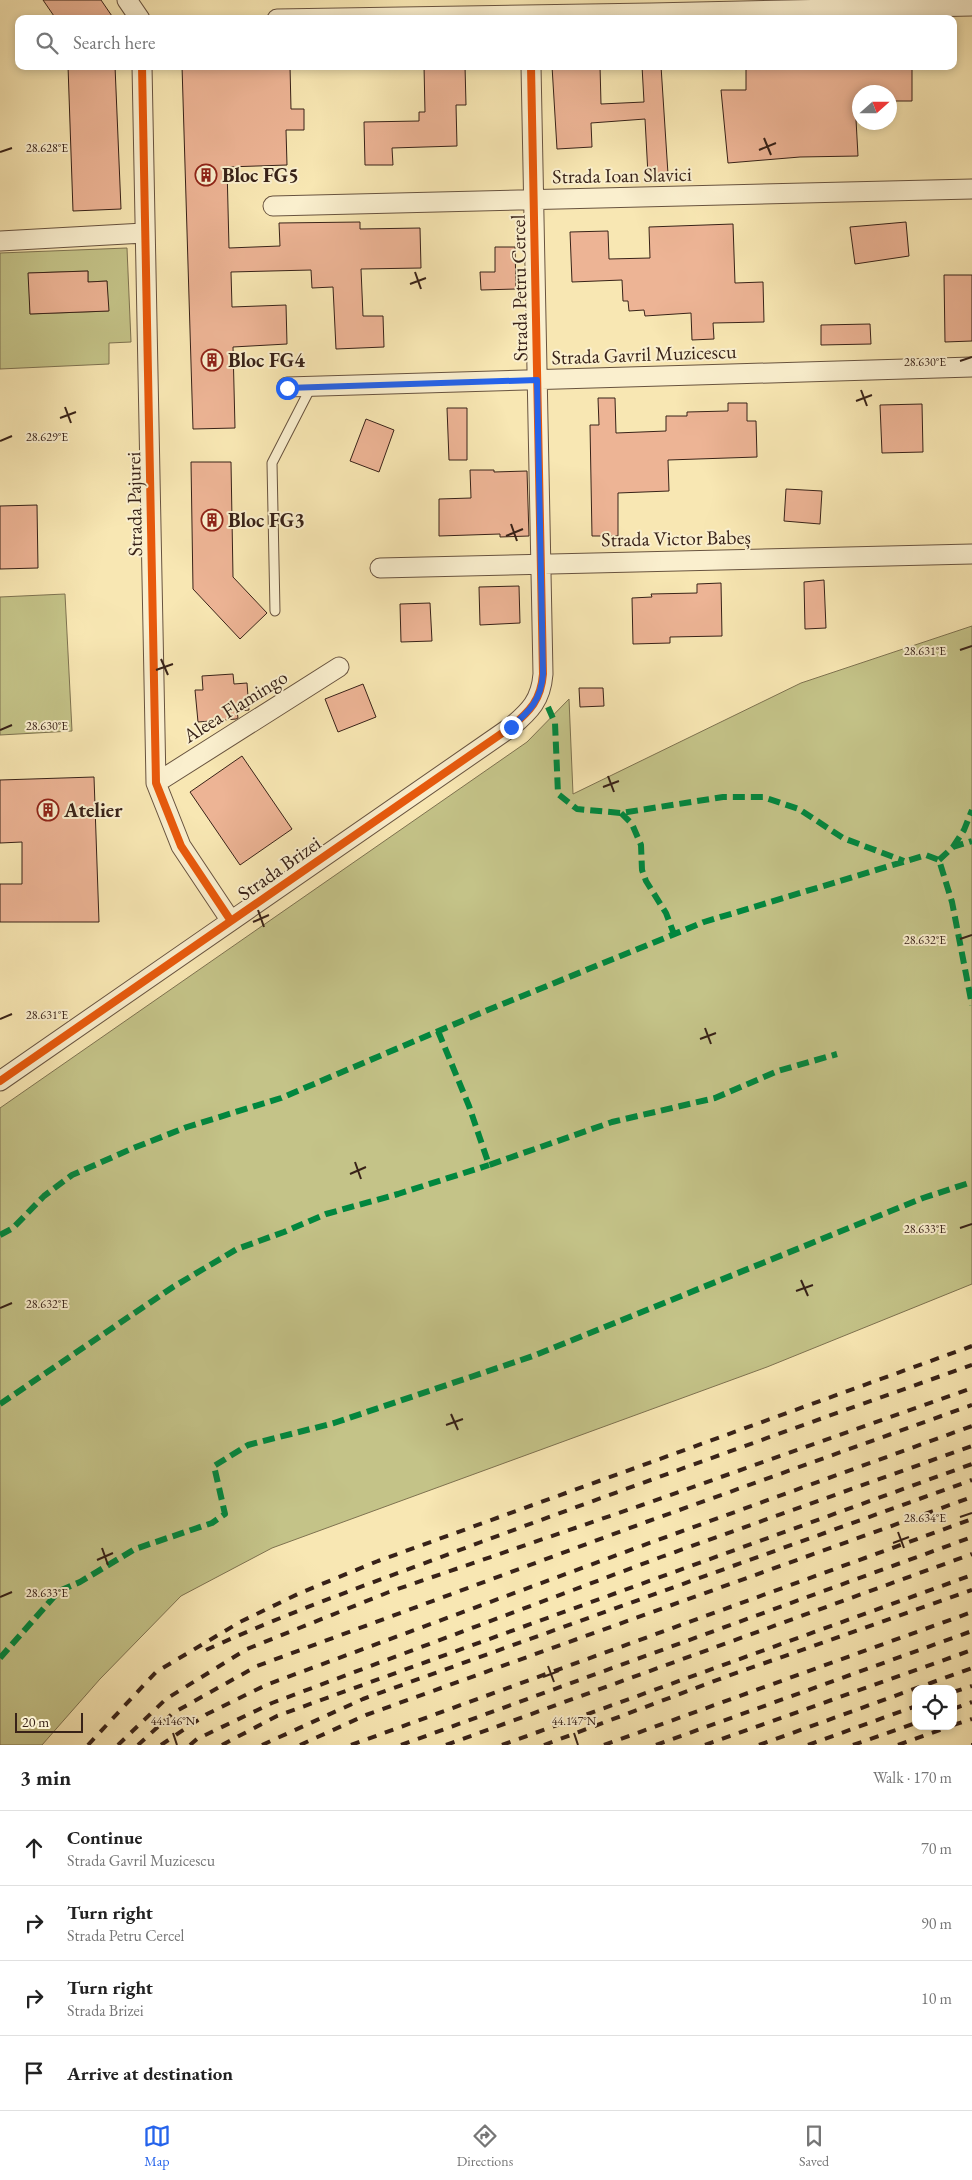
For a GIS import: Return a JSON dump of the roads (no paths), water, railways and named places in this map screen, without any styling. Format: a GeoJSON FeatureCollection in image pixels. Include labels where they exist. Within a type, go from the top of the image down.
{"type":"FeatureCollection","features":[{"type":"Feature","properties":{"kind":"street"},"geometry":{"type":"LineString","coordinates":[[127,0],[137,15]]}},
{"type":"Feature","properties":{"kind":"street"},"geometry":{"type":"LineString","coordinates":[[404,15],[530,11],[650,13],[972,6]]}},
{"type":"Feature","properties":{"kind":"street","name":"Strada Pajurei"},"geometry":{"type":"LineString","coordinates":[[142,70],[156,783],[181,846],[231,921]]}},
{"type":"Feature","properties":{"kind":"street","name":"Strada Petru Cercel"},"geometry":{"type":"LineString","coordinates":[[531,70],[542,563],[542,689]]}},
{"type":"Feature","properties":{"kind":"street","name":"Strada Ioan Slavici"},"geometry":{"type":"LineString","coordinates":[[272,206],[972,189]]}},
{"type":"Feature","properties":{"kind":"street"},"geometry":{"type":"LineString","coordinates":[[0,241],[144,233]]}},
{"type":"Feature","properties":{"kind":"street","name":"Strada Gavril Muzicescu"},"geometry":{"type":"LineString","coordinates":[[287,388],[972,367]]}},
{"type":"Feature","properties":{"kind":"street","name":"Strada Victor Babeș"},"geometry":{"type":"LineString","coordinates":[[380,568],[972,554]]}},
{"type":"Feature","properties":{"kind":"street","name":"Aleea Flamingo"},"geometry":{"type":"LineString","coordinates":[[156,783],[339,667]]}},
{"type":"Feature","properties":{"kind":"street","name":"Strada Brizei"},"geometry":{"type":"LineString","coordinates":[[0,1081],[511,727],[536,702],[542,689]]}},
{"type":"Feature","properties":{"kind":"lane"},"geometry":{"type":"LineString","coordinates":[[275,611],[272,463],[312,387]]}},
{"type":"Feature","properties":{"kind":"railway"},"geometry":{"type":"LineString","coordinates":[[88,1745],[156,1672],[240,1622],[300,1593],[378,1561],[972,1346]]}},
{"type":"Feature","properties":{"kind":"railway"},"geometry":{"type":"LineString","coordinates":[[206,1650],[308,1607],[481,1542],[972,1365]]}},
{"type":"Feature","properties":{"kind":"railway"},"geometry":{"type":"LineString","coordinates":[[118,1745],[166,1699],[247,1649],[389,1592],[972,1388]]}},
{"type":"Feature","properties":{"kind":"railway"},"geometry":{"type":"LineString","coordinates":[[138,1745],[173,1713],[257,1666],[646,1522],[972,1405]]}},
{"type":"Feature","properties":{"kind":"railway"},"geometry":{"type":"LineString","coordinates":[[161,1745],[207,1714],[266,1685],[972,1426]]}},
{"type":"Feature","properties":{"kind":"railway"},"geometry":{"type":"LineString","coordinates":[[190,1745],[197,1739],[272,1703],[661,1557],[972,1446]]}},
{"type":"Feature","properties":{"kind":"railway"},"geometry":{"type":"LineString","coordinates":[[222,1745],[277,1716],[972,1464]]}},
{"type":"Feature","properties":{"kind":"railway"},"geometry":{"type":"LineString","coordinates":[[262,1745],[363,1699],[972,1480]]}},
{"type":"Feature","properties":{"kind":"railway"},"geometry":{"type":"LineString","coordinates":[[300,1745],[366,1715],[972,1497]]}},
{"type":"Feature","properties":{"kind":"railway"},"geometry":{"type":"LineString","coordinates":[[351,1745],[972,1519]]}},
{"type":"Feature","properties":{"kind":"railway"},"geometry":{"type":"LineString","coordinates":[[401,1745],[972,1537]]}},
{"type":"Feature","properties":{"kind":"railway"},"geometry":{"type":"LineString","coordinates":[[446,1745],[972,1554]]}},
{"type":"Feature","properties":{"kind":"railway"},"geometry":{"type":"LineString","coordinates":[[502,1745],[972,1575]]}},
{"type":"Feature","properties":{"kind":"railway"},"geometry":{"type":"LineString","coordinates":[[544,1745],[725,1677],[972,1590]]}},
{"type":"Feature","properties":{"kind":"railway"},"geometry":{"type":"LineString","coordinates":[[604,1745],[972,1612]]}},
{"type":"Feature","properties":{"kind":"railway"},"geometry":{"type":"LineString","coordinates":[[656,1745],[972,1631]]}},
{"type":"Feature","properties":{"kind":"railway"},"geometry":{"type":"LineString","coordinates":[[705,1745],[972,1650]]}},
{"type":"Feature","properties":{"kind":"railway"},"geometry":{"type":"LineString","coordinates":[[759,1745],[972,1668]]}},
{"type":"Feature","properties":{"kind":"railway"},"geometry":{"type":"LineString","coordinates":[[957,1691],[972,1686]]}},
{"type":"Feature","properties":{"kind":"railway"},"geometry":{"type":"LineString","coordinates":[[957,1708],[972,1702]]}},
{"type":"Feature","properties":{"kind":"railway"},"geometry":{"type":"LineString","coordinates":[[808,1745],[912,1707]]}},
{"type":"Feature","properties":{"kind":"railway"},"geometry":{"type":"LineString","coordinates":[[957,1724],[972,1719]]}},
{"type":"Feature","properties":{"kind":"railway"},"geometry":{"type":"LineString","coordinates":[[853,1745],[912,1724]]}},
{"type":"Feature","properties":{"kind":"railway"},"geometry":{"type":"LineString","coordinates":[[898,1745],[940,1730]]}},
{"type":"Feature","properties":{"kind":"place","name":"Bloc FG5"},"geometry":{"type":"Point","coordinates":[206,175]}},
{"type":"Feature","properties":{"kind":"place","name":"Bloc FG4"},"geometry":{"type":"Point","coordinates":[212,360]}},
{"type":"Feature","properties":{"kind":"place","name":"Bloc FG3"},"geometry":{"type":"Point","coordinates":[212,520]}},
{"type":"Feature","properties":{"kind":"place","name":"Atelier"},"geometry":{"type":"Point","coordinates":[48,810]}}]}
